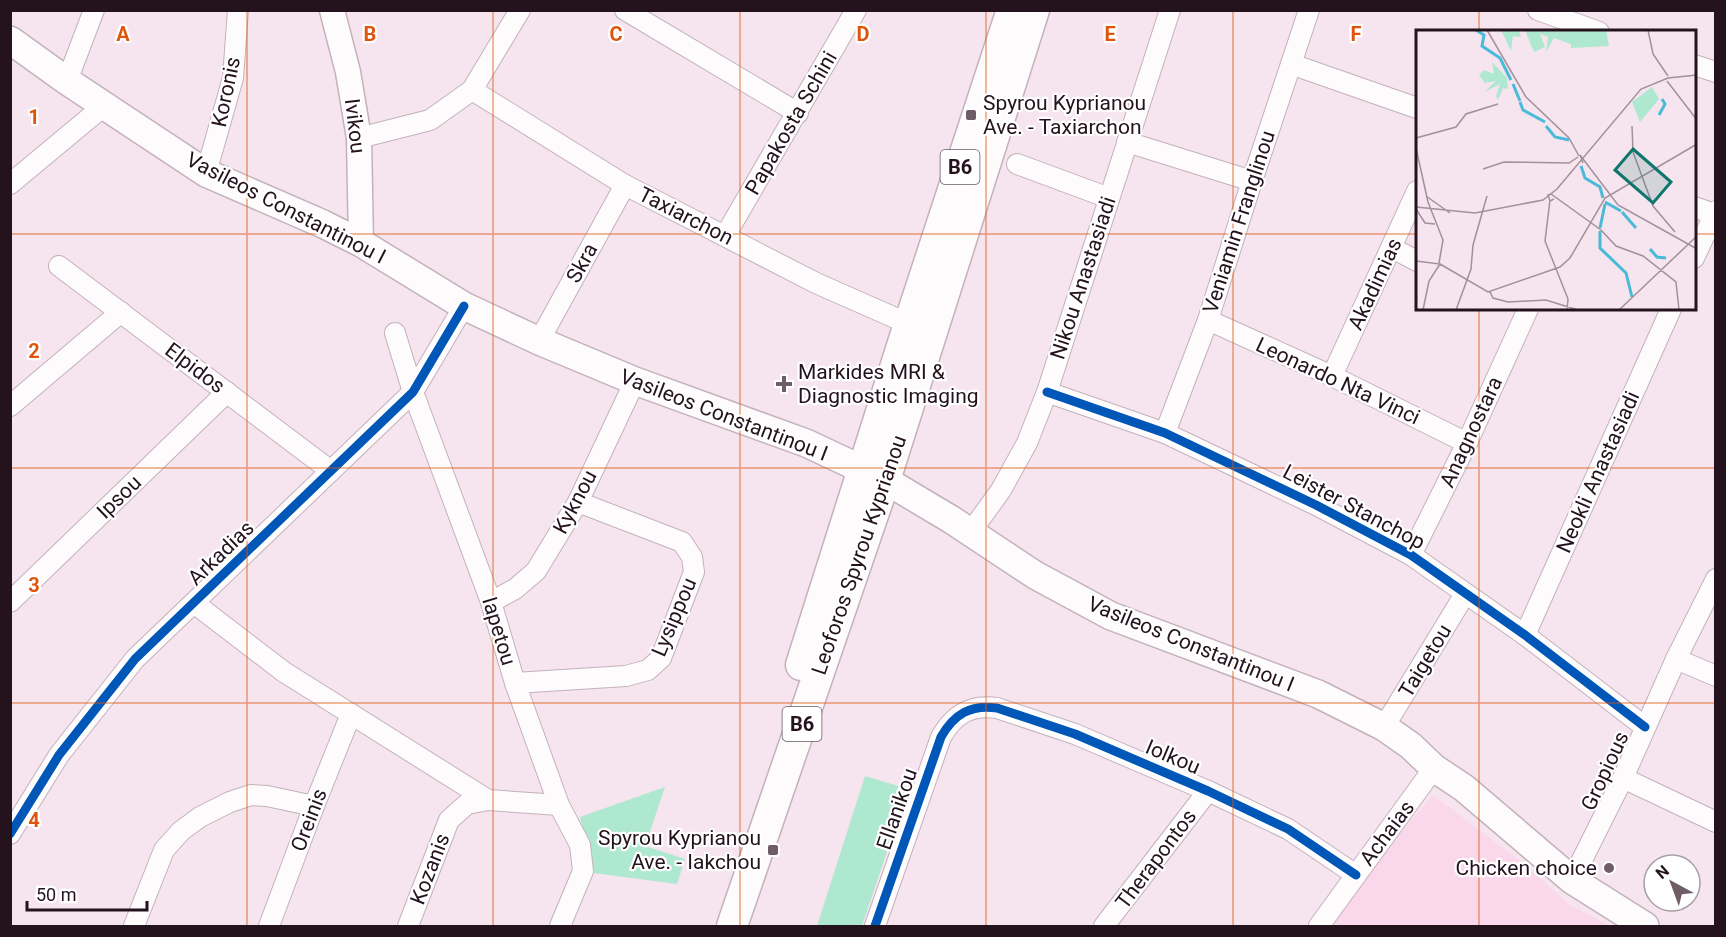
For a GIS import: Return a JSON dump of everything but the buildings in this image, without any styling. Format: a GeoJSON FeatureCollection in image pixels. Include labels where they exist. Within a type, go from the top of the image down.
{"type":"FeatureCollection","features":[{"type":"Feature","properties":{"kind":"main road","name":"Leoforos Spyrou Kyprianou"},"geometry":{"type":"LineString","coordinates":[[732,927],[873,476],[875,435],[1012,10]]}},
{"type":"Feature","properties":{"kind":"main road","name":"Leoforos Spyrou Kyprianou"},"geometry":{"type":"LineString","coordinates":[[713,927],[873,476],[1034,10]]}},
{"type":"Feature","properties":{"kind":"main road","name":"Vasileos Constantinou I"},"geometry":{"type":"LineString","coordinates":[[10,40],[67,81],[206,173],[361,243],[464,306],[539,341],[635,381],[806,443],[873,476],[970,532],[1035,575],[1111,616],[1318,694],[1384,727],[1434,768],[1464,788],[1572,880],[1645,927]]}},
{"type":"Feature","properties":{"kind":"street"},"geometry":{"type":"LineString","coordinates":[[67,81],[94,10]]}},
{"type":"Feature","properties":{"kind":"street","name":"Koronis"},"geometry":{"type":"LineString","coordinates":[[206,173],[233,78],[238,10]]}},
{"type":"Feature","properties":{"kind":"street","name":"Ivikou"},"geometry":{"type":"LineString","coordinates":[[333,10],[348,72],[359,138],[361,243]]}},
{"type":"Feature","properties":{"kind":"street"},"geometry":{"type":"LineString","coordinates":[[359,138],[430,120],[472,90],[520,10]]}},
{"type":"Feature","properties":{"kind":"street"},"geometry":{"type":"LineString","coordinates":[[625,10],[798,113]]}},
{"type":"Feature","properties":{"kind":"street","name":"Papakosta Schini"},"geometry":{"type":"LineString","coordinates":[[725,236],[856,10]]}},
{"type":"Feature","properties":{"kind":"street","name":"Nikou Anastasiadi"},"geometry":{"type":"LineString","coordinates":[[970,532],[1001,490],[1027,443],[1047,392],[1170,10]]}},
{"type":"Feature","properties":{"kind":"street","name":"Veniamin Franglinou"},"geometry":{"type":"LineString","coordinates":[[1165,433],[1208,320],[1251,181],[1309,10]]}},
{"type":"Feature","properties":{"kind":"street"},"geometry":{"type":"LineString","coordinates":[[1538,10],[1593,30]]}},
{"type":"Feature","properties":{"kind":"street"},"geometry":{"type":"LineString","coordinates":[[1291,64],[1416,108]]}},
{"type":"Feature","properties":{"kind":"street"},"geometry":{"type":"LineString","coordinates":[[1696,65],[1716,72]]}},
{"type":"Feature","properties":{"kind":"street","name":"Taxiarchon"},"geometry":{"type":"LineString","coordinates":[[472,90],[626,185],[816,283],[909,324]]}},
{"type":"Feature","properties":{"kind":"street"},"geometry":{"type":"LineString","coordinates":[[10,184],[105,105]]}},
{"type":"Feature","properties":{"kind":"street"},"geometry":{"type":"LineString","coordinates":[[1127,142],[1251,181]]}},
{"type":"Feature","properties":{"kind":"street"},"geometry":{"type":"LineString","coordinates":[[1017,164],[1109,198]]}},
{"type":"Feature","properties":{"kind":"street","name":"Skra"},"geometry":{"type":"LineString","coordinates":[[539,341],[626,185]]}},
{"type":"Feature","properties":{"kind":"street","name":"Akadimias"},"geometry":{"type":"LineString","coordinates":[[1332,376],[1416,193]]}},
{"type":"Feature","properties":{"kind":"street"},"geometry":{"type":"LineString","coordinates":[[1696,207],[1715,213],[1696,256]]}},
{"type":"Feature","properties":{"kind":"street"},"geometry":{"type":"LineString","coordinates":[[1392,248],[1416,260]]}},
{"type":"Feature","properties":{"kind":"street","name":"Elpidos"},"geometry":{"type":"LineString","coordinates":[[59,266],[331,471]]}},
{"type":"Feature","properties":{"kind":"street","name":"Arkadias"},"geometry":{"type":"LineString","coordinates":[[10,834],[59,755],[135,659],[413,392],[464,306]]}},
{"type":"Feature","properties":{"kind":"street","name":"Neokli Anastasiadi"},"geometry":{"type":"LineString","coordinates":[[1524,635],[1671,310]]}},
{"type":"Feature","properties":{"kind":"street","name":"Anagnostara"},"geometry":{"type":"LineString","coordinates":[[1411,555],[1467,443],[1524,311]]}},
{"type":"Feature","properties":{"kind":"street"},"geometry":{"type":"LineString","coordinates":[[10,406],[121,312]]}},
{"type":"Feature","properties":{"kind":"street","name":"Leonardo Nta Vinci"},"geometry":{"type":"LineString","coordinates":[[1208,320],[1332,376],[1467,443]]}},
{"type":"Feature","properties":{"kind":"street","name":"Iapetou"},"geometry":{"type":"LineString","coordinates":[[395,333],[413,392],[491,602],[515,683],[559,804],[580,845],[583,871],[560,927]]}},
{"type":"Feature","properties":{"kind":"street","name":"Kyknou"},"geometry":{"type":"LineString","coordinates":[[491,602],[515,588],[536,571],[578,502],[635,381]]}},
{"type":"Feature","properties":{"kind":"street","name":"Ipsou"},"geometry":{"type":"LineString","coordinates":[[10,602],[227,392]]}},
{"type":"Feature","properties":{"kind":"street","name":"Leister Stanchop"},"geometry":{"type":"LineString","coordinates":[[1047,392],[1165,433],[1316,505],[1411,555],[1524,635],[1645,727]]}},
{"type":"Feature","properties":{"kind":"street","name":"Lysippou"},"geometry":{"type":"LineString","coordinates":[[515,683],[626,676],[648,670],[662,658],[694,572],[692,557],[682,542],[578,502]]}},
{"type":"Feature","properties":{"kind":"street","name":"Gropious"},"geometry":{"type":"LineString","coordinates":[[1572,880],[1623,778],[1676,659],[1716,579]]}},
{"type":"Feature","properties":{"kind":"street","name":"Taigetou"},"geometry":{"type":"LineString","coordinates":[[1384,727],[1465,594]]}},
{"type":"Feature","properties":{"kind":"street"},"geometry":{"type":"LineString","coordinates":[[194,603],[284,672],[488,800]]}},
{"type":"Feature","properties":{"kind":"street"},"geometry":{"type":"LineString","coordinates":[[1676,659],[1716,676]]}},
{"type":"Feature","properties":{"kind":"street","name":"Iolkou"},"geometry":{"type":"LineString","coordinates":[[963,711],[985,706],[997,708],[1075,734],[1208,791],[1288,829],[1356,875]]}},
{"type":"Feature","properties":{"kind":"street","name":"Ellanikou"},"geometry":{"type":"LineString","coordinates":[[875,927],[941,737],[955,717],[963,711]]}},
{"type":"Feature","properties":{"kind":"street","name":"Oreinis"},"geometry":{"type":"LineString","coordinates":[[269,927],[351,714]]}},
{"type":"Feature","properties":{"kind":"street","name":"Achaias"},"geometry":{"type":"LineString","coordinates":[[1319,927],[1434,768]]}},
{"type":"Feature","properties":{"kind":"street"},"geometry":{"type":"LineString","coordinates":[[1623,778],[1716,822]]}},
{"type":"Feature","properties":{"kind":"street","name":"Therapontos"},"geometry":{"type":"LineString","coordinates":[[1104,927],[1208,791]]}},
{"type":"Feature","properties":{"kind":"street"},"geometry":{"type":"LineString","coordinates":[[134,927],[164,850],[181,831],[200,817],[250,795],[267,796],[314,806]]}},
{"type":"Feature","properties":{"kind":"street","name":"Kozanis"},"geometry":{"type":"LineString","coordinates":[[408,927],[449,820],[467,804],[488,800],[559,804]]}},
{"type":"Feature","properties":{"kind":"shaded area"},"geometry":{"type":"Polygon","coordinates":[[[1433,795],[1520,861],[1570,905],[1610,926],[1332,926],[1362,879],[1433,795]]]}},
{"type":"Feature","properties":{"kind":"green space"},"geometry":{"type":"Polygon","coordinates":[[[865,776],[908,789],[862,926],[817,926],[865,776]]]}},
{"type":"Feature","properties":{"kind":"green space"},"geometry":{"type":"Polygon","coordinates":[[[665,787],[645,846],[685,859],[677,884],[593,873],[580,817],[665,787]]]}},
{"type":"Feature","properties":{"kind":"cycle path"},"geometry":{"type":"LineString","coordinates":[[10,834],[59,755],[135,659],[413,392],[464,306]]}},
{"type":"Feature","properties":{"kind":"cycle path"},"geometry":{"type":"LineString","coordinates":[[1047,392],[1165,433],[1316,505],[1411,555],[1525,635],[1645,727]]}},
{"type":"Feature","properties":{"kind":"cycle path"},"geometry":{"type":"LineString","coordinates":[[875,926],[941,737],[952,722],[964,712],[988,707],[1075,734],[1208,791],[1288,829],[1356,875]]}},
{"type":"Feature","properties":{"kind":"place","name":"Spyrou Kyprianou Ave. - Taxiarchon"},"geometry":{"type":"Point","coordinates":[971,115]}},
{"type":"Feature","properties":{"kind":"place","name":"Markides MRI & Diagnostic Imaging"},"geometry":{"type":"Point","coordinates":[784,384]}},
{"type":"Feature","properties":{"kind":"place","name":"Spyrou Kyprianou Ave. - Iakchou"},"geometry":{"type":"Point","coordinates":[773,850]}},
{"type":"Feature","properties":{"kind":"place","name":"Chicken choice"},"geometry":{"type":"Point","coordinates":[1609,868]}}]}
